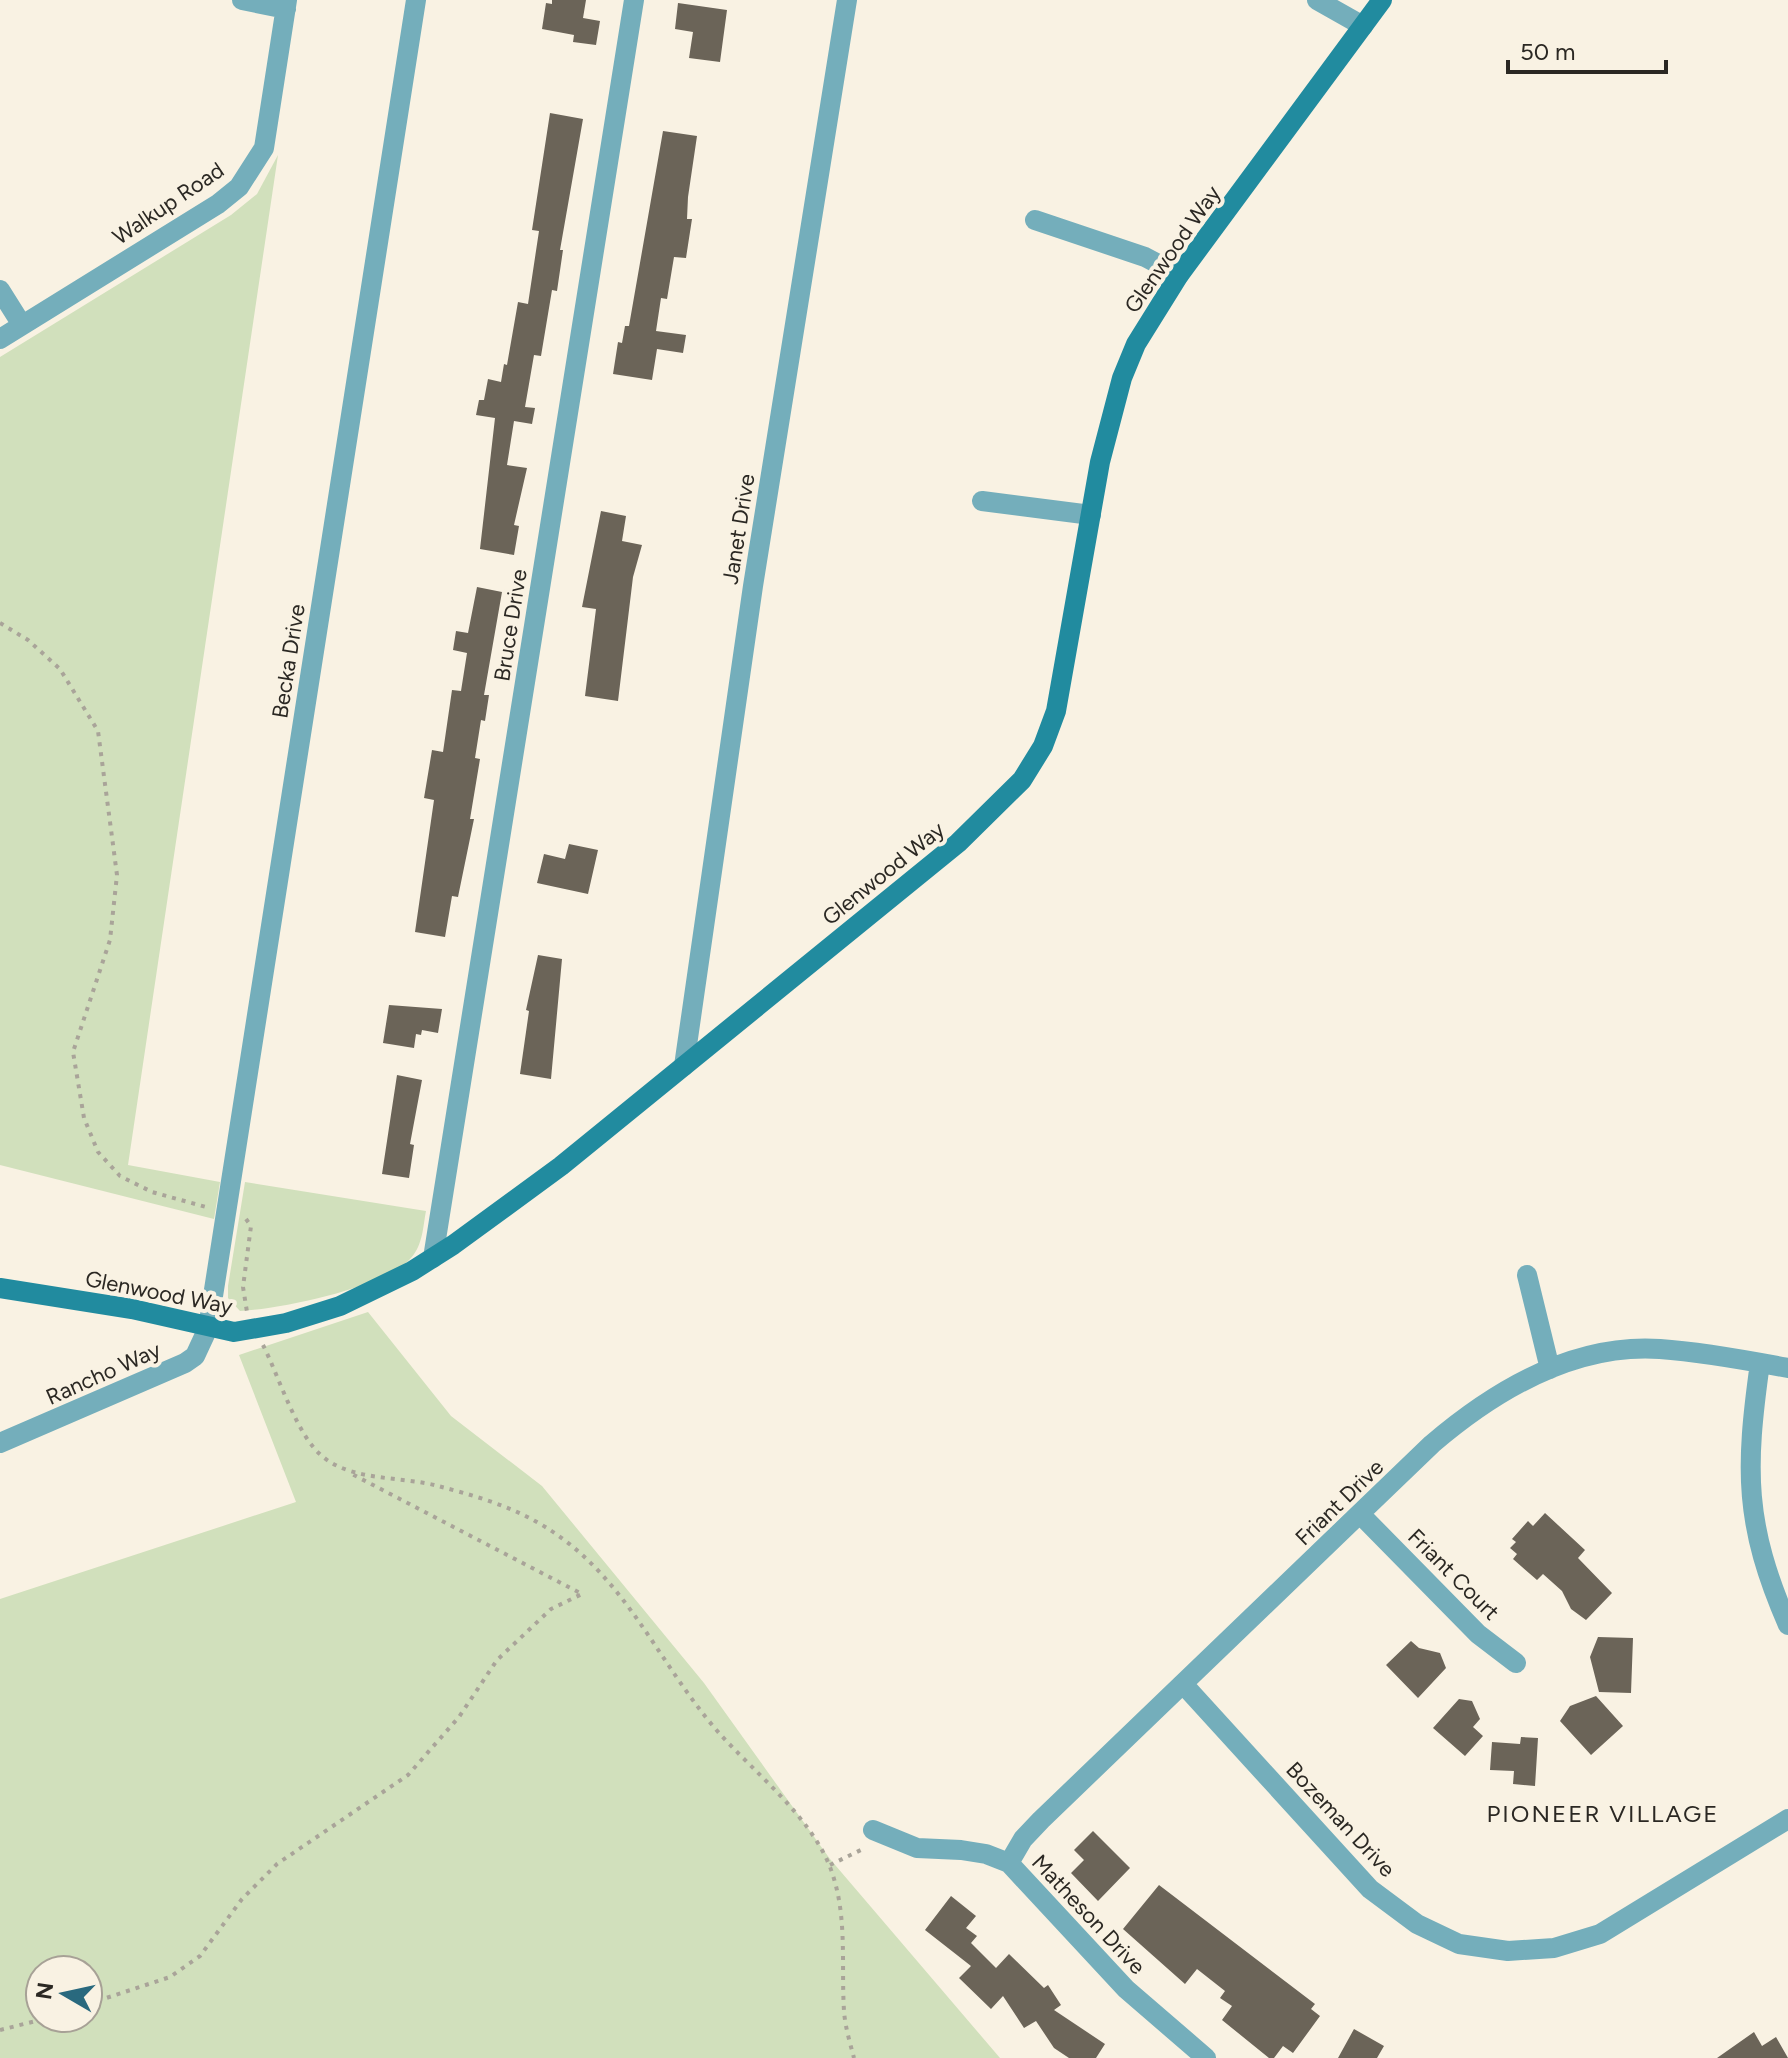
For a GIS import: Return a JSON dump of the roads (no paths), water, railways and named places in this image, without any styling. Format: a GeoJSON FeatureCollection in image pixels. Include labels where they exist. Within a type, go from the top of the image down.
{"type":"FeatureCollection","features":[{"type":"Feature","properties":{"kind":"street"},"geometry":{"type":"LineString","coordinates":[[242,0],[286,4]]}},
{"type":"Feature","properties":{"kind":"street","name":"Becka Drive"},"geometry":{"type":"LineString","coordinates":[[208,1328],[416,0]]}},
{"type":"Feature","properties":{"kind":"street","name":"Bruce Drive"},"geometry":{"type":"LineString","coordinates":[[433,1258],[634,0]]}},
{"type":"Feature","properties":{"kind":"street","name":"Janet Drive"},"geometry":{"type":"LineString","coordinates":[[684,1066],[753,586],[847,0]]}},
{"type":"Feature","properties":{"kind":"street"},"geometry":{"type":"LineString","coordinates":[[1317,0],[1363,26]]}},
{"type":"Feature","properties":{"kind":"street","name":"Glenwood Way"},"geometry":{"type":"LineString","coordinates":[[0,1288],[132,1309],[208,1328],[256,1330],[340,1306],[433,1258],[561,1166],[958,843],[1022,780],[1043,746],[1056,711],[1103,448],[1122,378],[1154,311],[1382,0]]}},
{"type":"Feature","properties":{"kind":"street","name":"Walkup Road"},"geometry":{"type":"LineString","coordinates":[[0,339],[218,204],[239,187],[264,148],[286,4]]}},
{"type":"Feature","properties":{"kind":"street"},"geometry":{"type":"LineString","coordinates":[[1035,220],[1145,257],[1179,275]]}},
{"type":"Feature","properties":{"kind":"street"},"geometry":{"type":"LineString","coordinates":[[0,290],[22,325]]}},
{"type":"Feature","properties":{"kind":"street"},"geometry":{"type":"LineString","coordinates":[[982,501],[1091,515]]}},
{"type":"Feature","properties":{"kind":"street"},"geometry":{"type":"LineString","coordinates":[[1527,1275],[1550,1369]]}},
{"type":"Feature","properties":{"kind":"street","name":"Rancho Way"},"geometry":{"type":"LineString","coordinates":[[0,1443],[185,1363],[195,1356],[208,1328]]}},
{"type":"Feature","properties":{"kind":"street","name":"Friant Drive"},"geometry":{"type":"LineString","coordinates":[[1009,1863],[1023,1839],[1041,1820],[1432,1444],[1475,1407],[1550,1369],[1604,1354],[1657,1349],[1788,1368]]}},
{"type":"Feature","properties":{"kind":"street"},"geometry":{"type":"LineString","coordinates":[[1760,1363],[1749,1466],[1753,1526],[1771,1586],[1788,1625]]}},
{"type":"Feature","properties":{"kind":"street","name":"Friant Court"},"geometry":{"type":"LineString","coordinates":[[1361,1515],[1478,1634],[1516,1663]]}},
{"type":"Feature","properties":{"kind":"street","name":"Bozeman Drive"},"geometry":{"type":"LineString","coordinates":[[1184,1685],[1370,1889],[1417,1924],[1459,1944],[1508,1951],[1554,1948],[1600,1934],[1788,1819]]}},
{"type":"Feature","properties":{"kind":"street","name":"Matheson Drive"},"geometry":{"type":"LineString","coordinates":[[878,1832],[917,1848],[961,1850],[1009,1863],[1126,1989],[1206,2058]]}},
{"type":"Feature","properties":{"kind":"district","name":"PIONEER VILLAGE"},"geometry":{"type":"Point","coordinates":[1603,1814]}}]}
